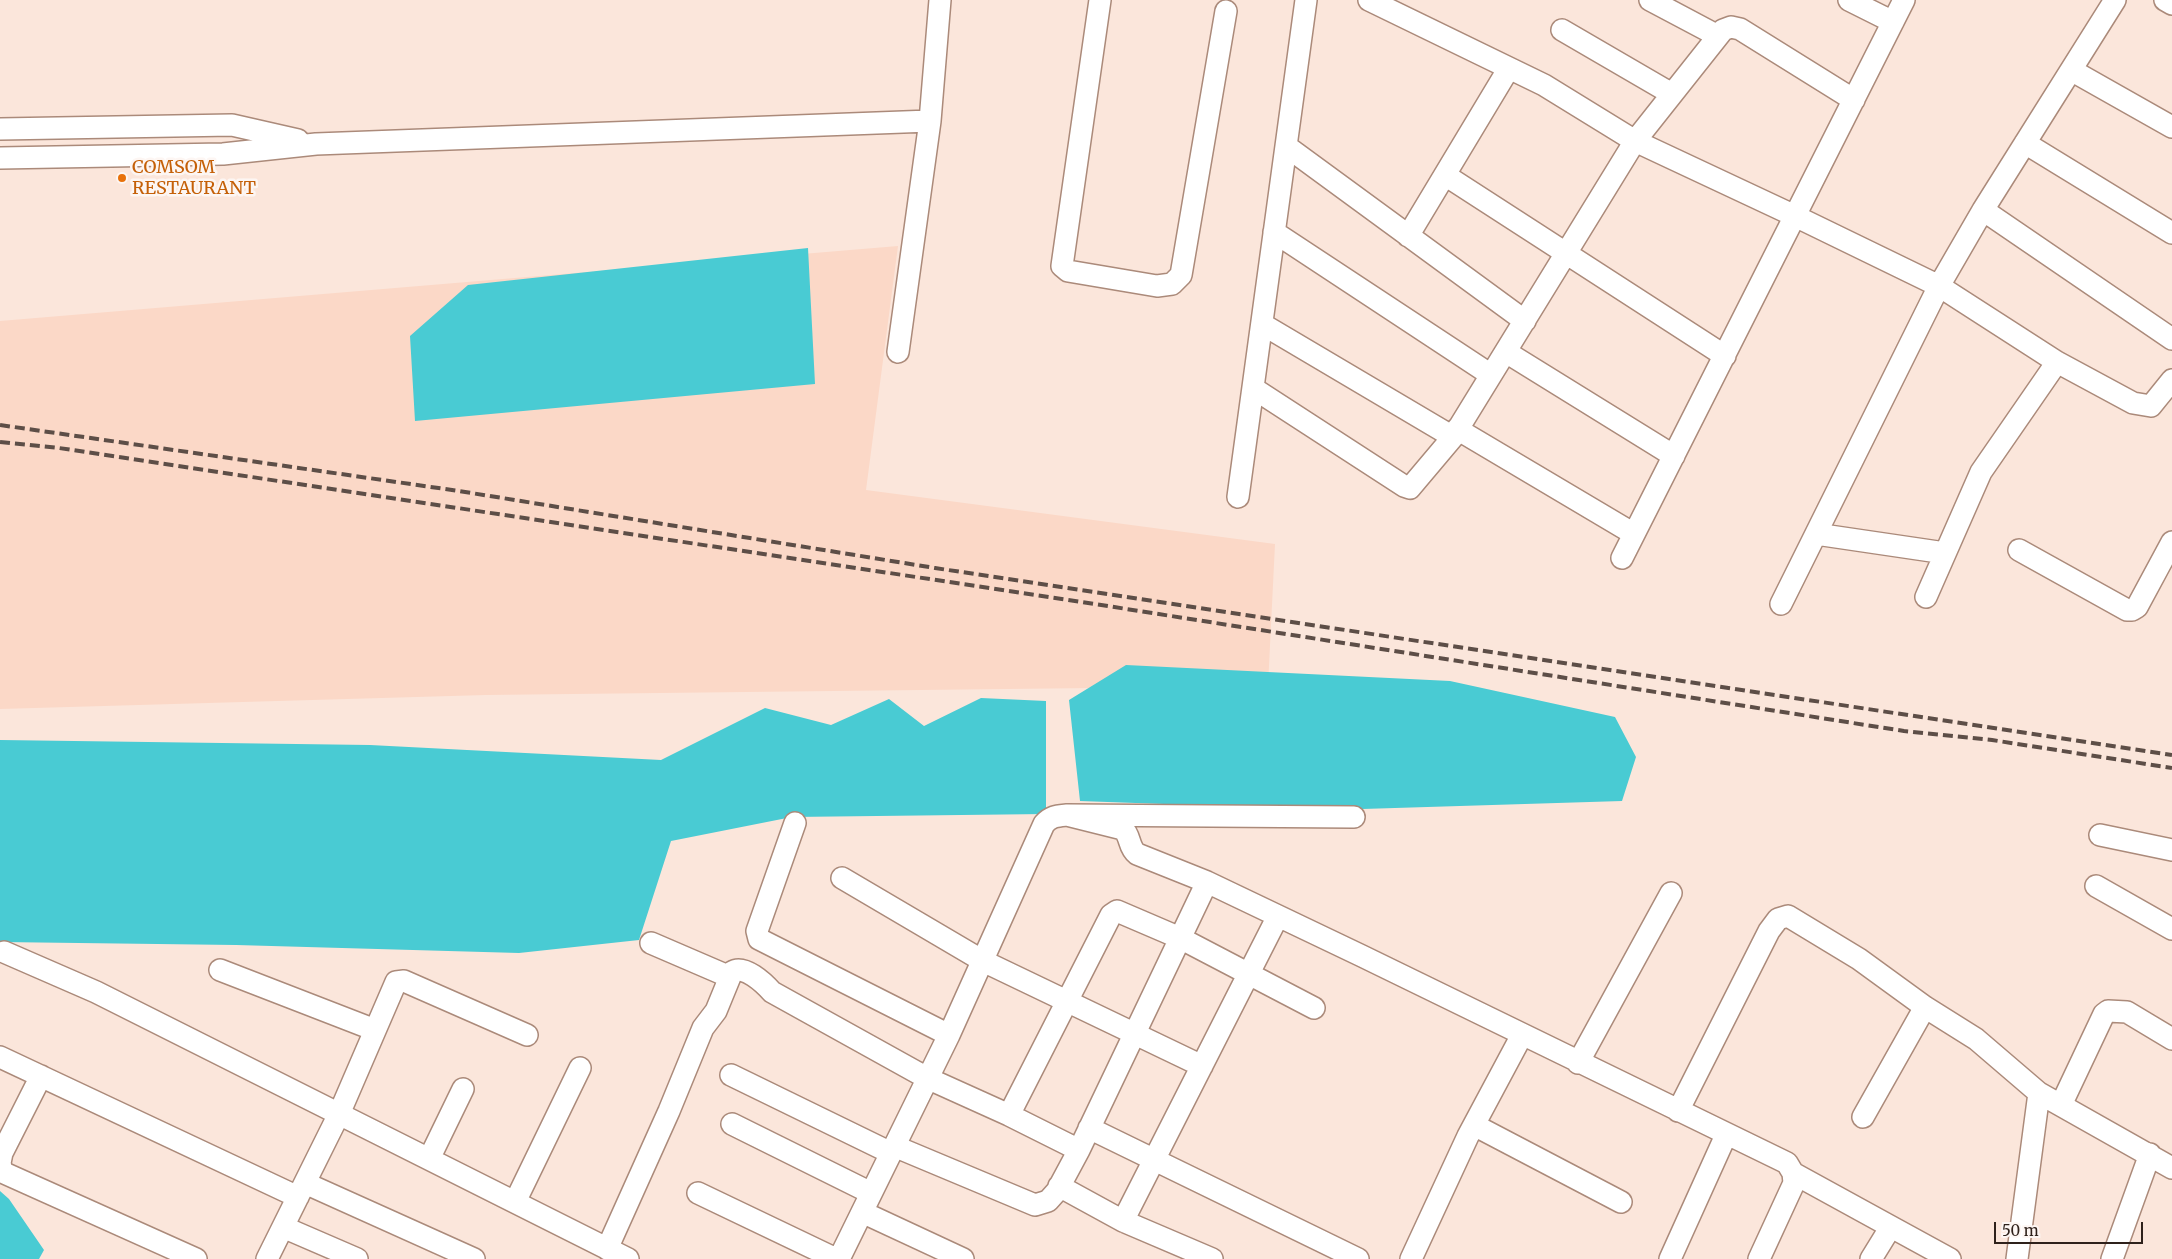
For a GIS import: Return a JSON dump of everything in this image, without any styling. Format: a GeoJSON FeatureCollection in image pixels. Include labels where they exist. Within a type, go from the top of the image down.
{"type":"FeatureCollection","features":[{"type":"Feature","properties":{"kind":"street"},"geometry":{"type":"LineString","coordinates":[[898,352],[930,121],[940,0]]}},
{"type":"Feature","properties":{"kind":"street"},"geometry":{"type":"LineString","coordinates":[[1100,0],[1062,266],[1068,271],[1157,286],[1172,284],[1181,275],[1226,12]]}},
{"type":"Feature","properties":{"kind":"street"},"geometry":{"type":"LineString","coordinates":[[1238,497],[1306,0]]}},
{"type":"Feature","properties":{"kind":"street"},"geometry":{"type":"LineString","coordinates":[[1369,0],[1544,85],[1635,142],[1795,216],[1939,286],[2058,362],[2133,403],[2145,407],[2151,406],[2172,380]]}},
{"type":"Feature","properties":{"kind":"street"},"geometry":{"type":"LineString","coordinates":[[1650,0],[1718,36]]}},
{"type":"Feature","properties":{"kind":"street"},"geometry":{"type":"LineString","coordinates":[[1849,0],[1893,22]]}},
{"type":"Feature","properties":{"kind":"street"},"geometry":{"type":"LineString","coordinates":[[1622,558],[1904,0]]}},
{"type":"Feature","properties":{"kind":"street"},"geometry":{"type":"LineString","coordinates":[[1781,604],[1939,286],[1983,210],[2115,0]]}},
{"type":"Feature","properties":{"kind":"street"},"geometry":{"type":"LineString","coordinates":[[2165,0],[2172,4]]}},
{"type":"Feature","properties":{"kind":"street"},"geometry":{"type":"LineString","coordinates":[[1253,388],[1408,488],[1411,487],[1455,433],[1635,142],[1723,30],[1732,27],[1740,30],[1854,100]]}},
{"type":"Feature","properties":{"kind":"street"},"geometry":{"type":"LineString","coordinates":[[1562,30],[1672,94]]}},
{"type":"Feature","properties":{"kind":"street"},"geometry":{"type":"LineString","coordinates":[[1408,236],[1509,68]]}},
{"type":"Feature","properties":{"kind":"street"},"geometry":{"type":"LineString","coordinates":[[2071,70],[2172,127]]}},
{"type":"Feature","properties":{"kind":"street"},"geometry":{"type":"LineString","coordinates":[[0,158],[223,154],[316,144],[930,121]]}},
{"type":"Feature","properties":{"kind":"street"},"geometry":{"type":"LineString","coordinates":[[0,129],[232,125],[316,144]]}},
{"type":"Feature","properties":{"kind":"street"},"geometry":{"type":"LineString","coordinates":[[2025,143],[2172,233]]}},
{"type":"Feature","properties":{"kind":"street"},"geometry":{"type":"LineString","coordinates":[[1286,146],[1525,321]]}},
{"type":"Feature","properties":{"kind":"street"},"geometry":{"type":"LineString","coordinates":[[1445,175],[1724,356]]}},
{"type":"Feature","properties":{"kind":"street"},"geometry":{"type":"LineString","coordinates":[[1983,210],[2172,339]]}},
{"type":"Feature","properties":{"kind":"street"},"geometry":{"type":"LineString","coordinates":[[1274,232],[1491,375]]}},
{"type":"Feature","properties":{"kind":"street"},"geometry":{"type":"LineString","coordinates":[[1262,324],[1634,534]]}},
{"type":"Feature","properties":{"kind":"street"},"geometry":{"type":"LineString","coordinates":[[1506,352],[1674,456]]}},
{"type":"Feature","properties":{"kind":"street"},"geometry":{"type":"LineString","coordinates":[[1926,597],[1981,472],[2058,362]]}},
{"type":"Feature","properties":{"kind":"street"},"geometry":{"type":"LineString","coordinates":[[1816,534],[1945,553]]}},
{"type":"Feature","properties":{"kind":"street"},"geometry":{"type":"LineString","coordinates":[[2019,550],[2127,610],[2132,610],[2137,607],[2172,542]]}},
{"type":"Feature","properties":{"kind":"street"},"geometry":{"type":"LineString","coordinates":[[698,1193],[838,1259],[949,1035],[1044,824],[1052,817],[1067,815],[1354,817]]}},
{"type":"Feature","properties":{"kind":"street"},"geometry":{"type":"LineString","coordinates":[[1067,815],[1123,829],[1135,853],[1207,882],[1787,1164],[1793,1173],[1950,1259]]}},
{"type":"Feature","properties":{"kind":"street"},"geometry":{"type":"LineString","coordinates":[[795,824],[757,931],[759,939],[949,1035]]}},
{"type":"Feature","properties":{"kind":"street"},"geometry":{"type":"LineString","coordinates":[[2100,835],[2172,850]]}},
{"type":"Feature","properties":{"kind":"street"},"geometry":{"type":"LineString","coordinates":[[842,878],[983,961],[1202,1066]]}},
{"type":"Feature","properties":{"kind":"street"},"geometry":{"type":"LineString","coordinates":[[731,1075],[893,1149],[1035,1205],[1048,1201],[1059,1186],[1079,1150],[1207,882]]}},
{"type":"Feature","properties":{"kind":"street"},"geometry":{"type":"LineString","coordinates":[[2096,886],[2172,929]]}},
{"type":"Feature","properties":{"kind":"street"},"geometry":{"type":"LineString","coordinates":[[1578,1063],[1670,894]]}},
{"type":"Feature","properties":{"kind":"street"},"geometry":{"type":"LineString","coordinates":[[1009,1114],[1113,912],[1120,911],[1180,938],[1314,1008]]}},
{"type":"Feature","properties":{"kind":"street"},"geometry":{"type":"LineString","coordinates":[[1123,1221],[1278,916]]}},
{"type":"Feature","properties":{"kind":"street"},"geometry":{"type":"LineString","coordinates":[[1678,1111],[1769,931],[1782,916],[1788,916],[1859,959],[1925,1007],[1976,1039],[2040,1093],[2172,1168]]}},
{"type":"Feature","properties":{"kind":"street"},"geometry":{"type":"LineString","coordinates":[[651,942],[730,977]]}},
{"type":"Feature","properties":{"kind":"street"},"geometry":{"type":"LineString","coordinates":[[4,952],[96,992],[628,1259]]}},
{"type":"Feature","properties":{"kind":"street"},"geometry":{"type":"LineString","coordinates":[[607,1249],[669,1111],[703,1028],[716,1011],[732,972],[742,969],[765,984],[772,992],[927,1078],[1009,1114],[1079,1150]]}},
{"type":"Feature","properties":{"kind":"street"},"geometry":{"type":"LineString","coordinates":[[220,970],[374,1030]]}},
{"type":"Feature","properties":{"kind":"street"},"geometry":{"type":"LineString","coordinates":[[268,1259],[339,1114],[396,982],[404,981],[527,1036]]}},
{"type":"Feature","properties":{"kind":"street"},"geometry":{"type":"LineString","coordinates":[[1864,1116],[1925,1007]]}},
{"type":"Feature","properties":{"kind":"street"},"geometry":{"type":"LineString","coordinates":[[2061,1105],[2104,1014],[2108,1011],[2126,1012],[2172,1039]]}},
{"type":"Feature","properties":{"kind":"street"},"geometry":{"type":"LineString","coordinates":[[1410,1259],[1474,1125],[1522,1035]]}},
{"type":"Feature","properties":{"kind":"street"},"geometry":{"type":"LineString","coordinates":[[0,1057],[302,1190],[474,1259]]}},
{"type":"Feature","properties":{"kind":"street"},"geometry":{"type":"LineString","coordinates":[[515,1202],[580,1068]]}},
{"type":"Feature","properties":{"kind":"street"},"geometry":{"type":"LineString","coordinates":[[41,1076],[2,1153],[0,1163],[2,1172],[196,1259]]}},
{"type":"Feature","properties":{"kind":"street"},"geometry":{"type":"LineString","coordinates":[[429,1159],[463,1089]]}},
{"type":"Feature","properties":{"kind":"street"},"geometry":{"type":"LineString","coordinates":[[2017,1259],[2040,1093]]}},
{"type":"Feature","properties":{"kind":"street"},"geometry":{"type":"LineString","coordinates":[[732,1124],[963,1259]]}},
{"type":"Feature","properties":{"kind":"street"},"geometry":{"type":"LineString","coordinates":[[1474,1125],[1621,1202]]}},
{"type":"Feature","properties":{"kind":"street"},"geometry":{"type":"LineString","coordinates":[[1089,1128],[1155,1158],[1358,1259]]}},
{"type":"Feature","properties":{"kind":"street"},"geometry":{"type":"LineString","coordinates":[[1670,1259],[1726,1135]]}},
{"type":"Feature","properties":{"kind":"street"},"geometry":{"type":"LineString","coordinates":[[2112,1259],[2150,1154]]}},
{"type":"Feature","properties":{"kind":"street"},"geometry":{"type":"LineString","coordinates":[[1759,1259],[1794,1183],[1793,1173]]}},
{"type":"Feature","properties":{"kind":"street"},"geometry":{"type":"LineString","coordinates":[[1059,1186],[1123,1221],[1212,1259]]}},
{"type":"Feature","properties":{"kind":"street"},"geometry":{"type":"LineString","coordinates":[[1871,1259],[1887,1233],[1886,1224]]}},
{"type":"Feature","properties":{"kind":"street"},"geometry":{"type":"LineString","coordinates":[[283,1227],[357,1259]]}},
{"type":"Feature","properties":{"kind":"shaded area"},"geometry":{"type":"Polygon","coordinates":[[[898,246],[866,490],[1275,544],[1268,686],[486,695],[0,709],[0,321],[898,246]]]}},
{"type":"Feature","properties":{"kind":"water"},"geometry":{"type":"Polygon","coordinates":[[[808,248],[815,384],[415,421],[410,336],[468,285],[808,248]]]}},
{"type":"Feature","properties":{"kind":"water"},"geometry":{"type":"Polygon","coordinates":[[[1126,665],[1450,681],[1615,717],[1636,757],[1622,801],[1330,810],[1080,801],[1069,700],[1126,665]]]}},
{"type":"Feature","properties":{"kind":"water"},"geometry":{"type":"Polygon","coordinates":[[[981,698],[1046,701],[1046,814],[792,817],[671,841],[639,940],[519,953],[236,945],[0,942],[0,740],[370,745],[661,760],[765,708],[831,725],[889,699],[924,726],[981,698]]]}},
{"type":"Feature","properties":{"kind":"water"},"geometry":{"type":"Polygon","coordinates":[[[0,1191],[9,1199],[44,1250],[39,1259],[0,1259],[0,1191]]]}},
{"type":"Feature","properties":{"kind":"railway"},"geometry":{"type":"LineString","coordinates":[[0,425],[459,491],[935,568],[2172,755]]}},
{"type":"Feature","properties":{"kind":"railway"},"geometry":{"type":"LineString","coordinates":[[0,442],[59,448],[1082,602],[1904,731],[1992,740],[2172,768]]}},
{"type":"Feature","properties":{"kind":"place","name":"COMSOM RESTAURANT"},"geometry":{"type":"Point","coordinates":[122,178]}}]}
